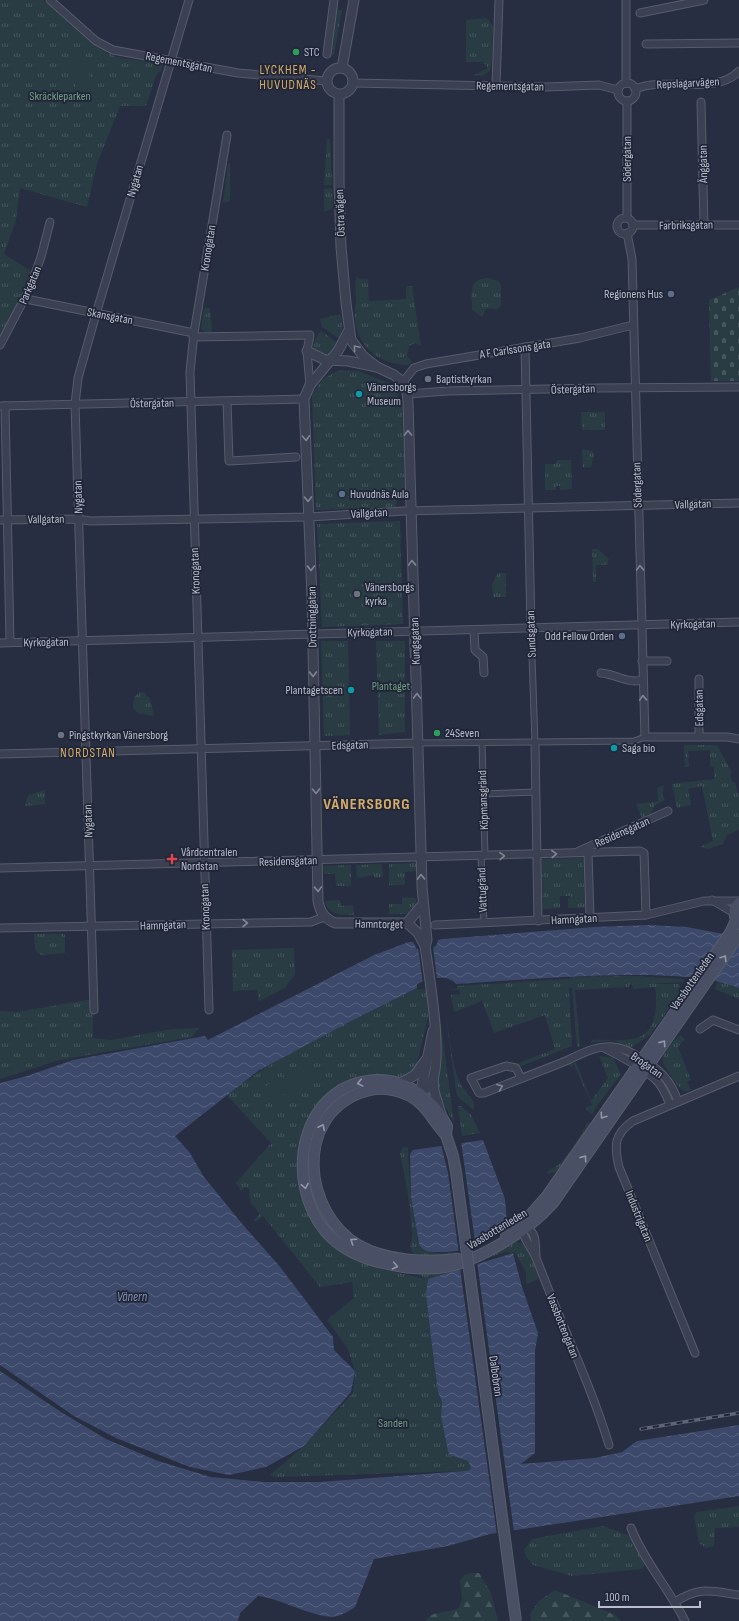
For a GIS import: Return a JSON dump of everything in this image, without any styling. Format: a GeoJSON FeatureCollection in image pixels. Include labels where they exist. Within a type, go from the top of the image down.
{"type":"FeatureCollection","features":[{"type":"Feature","properties":{"kind":"main road","name":"Vassbottenleden"},"geometry":{"type":"LineString","coordinates":[[415,1094],[399,1084],[390,1081],[371,1081],[348,1086],[324,1104],[312,1122],[304,1147],[302,1173],[309,1202],[315,1216],[325,1231],[336,1242],[352,1253],[377,1262],[402,1268],[420,1269],[445,1267],[470,1261],[523,1228],[551,1191],[643,1065],[708,981],[736,934],[735,908],[739,902]]}},
{"type":"Feature","properties":{"kind":"main road","name":"Vassbottenleden"},"geometry":{"type":"LineString","coordinates":[[643,1065],[698,978],[736,934]]}},
{"type":"Feature","properties":{"kind":"main road","name":"Vassbottenleden"},"geometry":{"type":"LineString","coordinates":[[415,1094],[390,1089],[368,1090],[344,1101],[330,1114],[324,1123],[317,1139],[314,1156],[314,1179],[325,1212],[339,1230],[358,1244],[377,1254],[403,1259],[447,1260],[479,1252],[523,1228]]}},
{"type":"Feature","properties":{"kind":"main road"},"geometry":{"type":"LineString","coordinates":[[415,1094],[446,1135]]}},
{"type":"Feature","properties":{"kind":"main road"},"geometry":{"type":"LineString","coordinates":[[415,1094],[441,1114],[448,1126],[446,1135]]}},
{"type":"Feature","properties":{"kind":"main road","name":"Dalbobron"},"geometry":{"type":"LineString","coordinates":[[446,1135],[453,1156],[456,1172],[516,1621]]}},
{"type":"Feature","properties":{"kind":"street","name":"Regementsgatan"},"geometry":{"type":"LineString","coordinates":[[50,0],[96,41],[113,50],[238,73],[326,81]]}},
{"type":"Feature","properties":{"kind":"street","name":"Nygatan"},"geometry":{"type":"LineString","coordinates":[[94,1010],[75,404],[78,378],[96,314],[189,0]]}},
{"type":"Feature","properties":{"kind":"street"},"geometry":{"type":"LineString","coordinates":[[327,54],[334,0]]}},
{"type":"Feature","properties":{"kind":"street"},"geometry":{"type":"LineString","coordinates":[[342,68],[354,0]]}},
{"type":"Feature","properties":{"kind":"street"},"geometry":{"type":"LineString","coordinates":[[496,85],[499,0]]}},
{"type":"Feature","properties":{"kind":"street"},"geometry":{"type":"LineString","coordinates":[[626,0],[626,83]]}},
{"type":"Feature","properties":{"kind":"street"},"geometry":{"type":"LineString","coordinates":[[640,13],[704,0]]}},
{"type":"Feature","properties":{"kind":"street"},"geometry":{"type":"LineString","coordinates":[[646,44],[739,43]]}},
{"type":"Feature","properties":{"kind":"street"},"geometry":{"type":"LineString","coordinates":[[342,68],[351,73],[353,82],[349,91],[339,95],[330,90],[326,81],[332,71],[342,68]]}},
{"type":"Feature","properties":{"kind":"street","name":"Repslagarvägen"},"geometry":{"type":"LineString","coordinates":[[635,89],[647,85],[716,83],[730,79],[739,71]]}},
{"type":"Feature","properties":{"kind":"street","name":"Regementsgatan"},"geometry":{"type":"LineString","coordinates":[[353,82],[545,87],[599,85],[618,90]]}},
{"type":"Feature","properties":{"kind":"street"},"geometry":{"type":"LineString","coordinates":[[626,83],[632,85],[635,89],[634,97],[627,101],[620,98],[618,90],[621,85],[626,83]]}},
{"type":"Feature","properties":{"kind":"street","name":"Östra vägen"},"geometry":{"type":"LineString","coordinates":[[339,95],[338,160],[341,247],[349,330]]}},
{"type":"Feature","properties":{"kind":"street","name":"Södergatan"},"geometry":{"type":"LineString","coordinates":[[627,101],[627,218]]}},
{"type":"Feature","properties":{"kind":"street","name":"Änggatan"},"geometry":{"type":"LineString","coordinates":[[701,102],[704,225]]}},
{"type":"Feature","properties":{"kind":"street","name":"Kronogatan"},"geometry":{"type":"LineString","coordinates":[[209,1010],[190,402],[194,335],[227,135]]}},
{"type":"Feature","properties":{"kind":"street"},"geometry":{"type":"LineString","coordinates":[[627,218],[632,221],[633,226],[632,230],[627,233],[621,232],[617,226],[620,220],[627,218]]}},
{"type":"Feature","properties":{"kind":"street","name":"Parkgatan"},"geometry":{"type":"LineString","coordinates":[[0,345],[26,299],[41,257],[50,222]]}},
{"type":"Feature","properties":{"kind":"street","name":"Farbriksgatan"},"geometry":{"type":"LineString","coordinates":[[633,226],[739,224]]}},
{"type":"Feature","properties":{"kind":"street","name":"Södergatan"},"geometry":{"type":"LineString","coordinates":[[627,233],[632,259],[645,737]]}},
{"type":"Feature","properties":{"kind":"street","name":"Skansgatan"},"geometry":{"type":"LineString","coordinates":[[26,299],[194,335],[310,335],[307,351]]}},
{"type":"Feature","properties":{"kind":"street","name":"A F Carlssons gata"},"geometry":{"type":"LineString","coordinates":[[403,382],[414,368],[426,364],[580,338],[634,325]]}},
{"type":"Feature","properties":{"kind":"street"},"geometry":{"type":"LineString","coordinates":[[349,330],[352,343],[356,349],[377,367]]}},
{"type":"Feature","properties":{"kind":"street","name":"Drottninggatan"},"geometry":{"type":"LineString","coordinates":[[324,917],[321,913],[318,901],[309,517],[304,399],[310,385],[332,361],[349,330]]}},
{"type":"Feature","properties":{"kind":"street","name":"Sundsgatan"},"geometry":{"type":"LineString","coordinates":[[525,347],[538,921]]}},
{"type":"Feature","properties":{"kind":"street"},"geometry":{"type":"LineString","coordinates":[[307,351],[319,358],[332,361],[348,361],[377,367],[394,375],[403,382]]}},
{"type":"Feature","properties":{"kind":"street"},"geometry":{"type":"LineString","coordinates":[[307,351],[310,385]]}},
{"type":"Feature","properties":{"kind":"street","name":"Kungsgatan"},"geometry":{"type":"LineString","coordinates":[[403,382],[407,394],[421,857],[423,904],[426,930],[425,946]]}},
{"type":"Feature","properties":{"kind":"street","name":"Östergatan"},"geometry":{"type":"LineString","coordinates":[[407,394],[448,391],[739,387]]}},
{"type":"Feature","properties":{"kind":"street","name":"Östergatan"},"geometry":{"type":"LineString","coordinates":[[3,406],[304,399]]}},
{"type":"Feature","properties":{"kind":"street"},"geometry":{"type":"LineString","coordinates":[[227,401],[229,461],[296,458]]}},
{"type":"Feature","properties":{"kind":"street"},"geometry":{"type":"LineString","coordinates":[[3,406],[8,520],[10,642]]}},
{"type":"Feature","properties":{"kind":"street","name":"Vallgatan"},"geometry":{"type":"LineString","coordinates":[[0,520],[78,519],[90,521],[309,517],[411,511],[739,503]]}},
{"type":"Feature","properties":{"kind":"street","name":"Kyrkogatan"},"geometry":{"type":"LineString","coordinates":[[0,643],[739,622]]}},
{"type":"Feature","properties":{"kind":"street"},"geometry":{"type":"LineString","coordinates":[[474,630],[474,650],[483,657],[484,673]]}},
{"type":"Feature","properties":{"kind":"street"},"geometry":{"type":"LineString","coordinates":[[642,661],[667,661]]}},
{"type":"Feature","properties":{"kind":"street"},"geometry":{"type":"LineString","coordinates":[[601,673],[617,676],[630,681],[643,680]]}},
{"type":"Feature","properties":{"kind":"street","name":"Edsgatan"},"geometry":{"type":"LineString","coordinates":[[699,679],[699,737]]}},
{"type":"Feature","properties":{"kind":"street","name":"Edsgatan"},"geometry":{"type":"LineString","coordinates":[[0,754],[418,743],[634,741],[645,737],[727,737],[739,739]]}},
{"type":"Feature","properties":{"kind":"street","name":"Köpmansgränd"},"geometry":{"type":"LineString","coordinates":[[482,743],[483,856]]}},
{"type":"Feature","properties":{"kind":"street"},"geometry":{"type":"LineString","coordinates":[[483,794],[536,792]]}},
{"type":"Feature","properties":{"kind":"street","name":"Residensgatan"},"geometry":{"type":"LineString","coordinates":[[576,853],[668,811]]}},
{"type":"Feature","properties":{"kind":"street","name":"Residensgatan"},"geometry":{"type":"LineString","coordinates":[[0,868],[204,864],[640,851],[644,854],[646,915]]}},
{"type":"Feature","properties":{"kind":"street"},"geometry":{"type":"LineString","coordinates":[[588,853],[590,918]]}},
{"type":"Feature","properties":{"kind":"street","name":"Vattugränd"},"geometry":{"type":"LineString","coordinates":[[483,856],[484,923]]}},
{"type":"Feature","properties":{"kind":"street"},"geometry":{"type":"LineString","coordinates":[[712,900],[736,919]]}},
{"type":"Feature","properties":{"kind":"street","name":"Hamngatan"},"geometry":{"type":"LineString","coordinates":[[435,925],[646,915],[696,902],[712,900],[739,902]]}},
{"type":"Feature","properties":{"kind":"street"},"geometry":{"type":"LineString","coordinates":[[407,923],[423,904]]}},
{"type":"Feature","properties":{"kind":"street","name":"Hamngatan"},"geometry":{"type":"LineString","coordinates":[[0,928],[91,928],[206,923],[314,922],[324,917]]}},
{"type":"Feature","properties":{"kind":"street","name":"Hamntorget"},"geometry":{"type":"LineString","coordinates":[[324,917],[335,924],[407,923],[418,933],[425,946]]}},
{"type":"Feature","properties":{"kind":"street"},"geometry":{"type":"LineString","coordinates":[[425,946],[431,985],[437,1044],[433,1077],[434,1091],[441,1114]]}},
{"type":"Feature","properties":{"kind":"street"},"geometry":{"type":"LineString","coordinates":[[700,1029],[713,1020],[739,1030]]}},
{"type":"Feature","properties":{"kind":"street"},"geometry":{"type":"LineString","coordinates":[[415,1094],[427,1058],[434,1024]]}},
{"type":"Feature","properties":{"kind":"street","name":"Brogatan"},"geometry":{"type":"LineString","coordinates":[[521,1078],[516,1068],[506,1066],[471,1078],[479,1093],[484,1093],[521,1078],[595,1048],[622,1048],[643,1065],[667,1079],[678,1102]]}},
{"type":"Feature","properties":{"kind":"street"},"geometry":{"type":"LineString","coordinates":[[399,1084],[414,1075],[427,1058]]}},
{"type":"Feature","properties":{"kind":"street","name":"Brogatan"},"geometry":{"type":"LineString","coordinates":[[643,1065],[664,1089],[670,1105]]}},
{"type":"Feature","properties":{"kind":"street","name":"Industrigatan"},"geometry":{"type":"LineString","coordinates":[[695,1353],[619,1167],[616,1153],[616,1143],[624,1127],[633,1121],[739,1076]]}},
{"type":"Feature","properties":{"kind":"street"},"geometry":{"type":"LineString","coordinates":[[415,1094],[427,1088],[433,1077]]}},
{"type":"Feature","properties":{"kind":"street","name":"Vassbottengatan"},"geometry":{"type":"LineString","coordinates":[[523,1228],[592,1395],[609,1446]]}},
{"type":"Feature","properties":{"kind":"street"},"geometry":{"type":"LineString","coordinates":[[631,1528],[644,1553],[675,1602],[685,1621]]}},
{"type":"Feature","properties":{"kind":"street"},"geometry":{"type":"LineString","coordinates":[[675,1602],[688,1594],[698,1591],[739,1595]]}},
{"type":"Feature","properties":{"kind":"green space","name":"Skräckleparken"},"geometry":{"type":"Polygon","coordinates":[[[0,0],[43,0],[95,46],[116,57],[163,64],[161,72],[157,73],[146,106],[120,106],[97,164],[87,207],[20,188],[16,220],[4,254],[31,271],[14,312],[0,336],[0,0]]]}},
{"type":"Feature","properties":{"kind":"green space"},"geometry":{"type":"Polygon","coordinates":[[[337,10],[342,10],[334,55],[332,55],[337,10]]]}},
{"type":"Feature","properties":{"kind":"green space"},"geometry":{"type":"Polygon","coordinates":[[[487,18],[493,26],[490,71],[482,76],[474,75],[488,68],[483,62],[466,62],[466,20],[487,18]]]}},
{"type":"Feature","properties":{"kind":"green space"},"geometry":{"type":"Polygon","coordinates":[[[88,60],[91,95],[76,96],[73,62],[88,60]]]}},
{"type":"Feature","properties":{"kind":"green space"},"geometry":{"type":"Polygon","coordinates":[[[327,139],[330,139],[332,185],[324,185],[327,139]]]}},
{"type":"Feature","properties":{"kind":"green space"},"geometry":{"type":"Polygon","coordinates":[[[228,163],[230,163],[230,201],[223,203],[228,163]]]}},
{"type":"Feature","properties":{"kind":"green space"},"geometry":{"type":"Polygon","coordinates":[[[332,188],[333,208],[324,212],[324,189],[332,188]]]}},
{"type":"Feature","properties":{"kind":"green space"},"geometry":{"type":"Polygon","coordinates":[[[357,276],[359,279],[368,279],[369,301],[406,299],[406,286],[412,286],[421,346],[415,343],[409,346],[407,356],[412,361],[408,365],[381,359],[373,354],[361,340],[357,332],[355,322],[355,284],[357,276]]]}},
{"type":"Feature","properties":{"kind":"green space"},"geometry":{"type":"Polygon","coordinates":[[[489,278],[498,281],[501,285],[501,305],[497,309],[486,309],[482,317],[472,310],[472,288],[477,281],[489,278]]]}},
{"type":"Feature","properties":{"kind":"green space"},"geometry":{"type":"Polygon","coordinates":[[[739,287],[739,381],[711,381],[709,300],[739,287]]]}},
{"type":"Feature","properties":{"kind":"green space"},"geometry":{"type":"Polygon","coordinates":[[[204,308],[210,308],[212,332],[205,332],[201,329],[204,308]]]}},
{"type":"Feature","properties":{"kind":"green space"},"geometry":{"type":"Polygon","coordinates":[[[340,314],[342,329],[340,339],[322,327],[320,319],[340,314]]]}},
{"type":"Feature","properties":{"kind":"green space"},"geometry":{"type":"Polygon","coordinates":[[[321,331],[339,344],[335,352],[327,357],[315,352],[314,349],[315,341],[321,331]]]}},
{"type":"Feature","properties":{"kind":"green space"},"geometry":{"type":"Polygon","coordinates":[[[339,370],[359,371],[393,385],[402,405],[405,496],[397,495],[396,507],[316,510],[312,394],[323,379],[339,370]]]}},
{"type":"Feature","properties":{"kind":"green space"},"geometry":{"type":"Polygon","coordinates":[[[581,412],[605,412],[605,430],[582,430],[581,412]]]}},
{"type":"Feature","properties":{"kind":"green space"},"geometry":{"type":"Polygon","coordinates":[[[582,449],[592,451],[594,455],[591,467],[583,468],[582,449]]]}},
{"type":"Feature","properties":{"kind":"green space"},"geometry":{"type":"Polygon","coordinates":[[[557,460],[571,460],[572,489],[560,490],[560,486],[556,486],[556,490],[545,490],[545,464],[556,464],[557,460]]]}},
{"type":"Feature","properties":{"kind":"green space"},"geometry":{"type":"Polygon","coordinates":[[[400,521],[403,624],[322,627],[317,524],[400,521]]]}},
{"type":"Feature","properties":{"kind":"green space"},"geometry":{"type":"Polygon","coordinates":[[[592,549],[598,549],[609,559],[607,565],[596,565],[596,582],[593,582],[592,549]]]}},
{"type":"Feature","properties":{"kind":"green space"},"geometry":{"type":"Polygon","coordinates":[[[498,573],[506,573],[506,597],[493,597],[492,585],[498,573]]]}},
{"type":"Feature","properties":{"kind":"green space","name":"Plantaget"},"geometry":{"type":"Polygon","coordinates":[[[321,641],[348,641],[350,735],[324,736],[321,641]]]}},
{"type":"Feature","properties":{"kind":"green space","name":"Plantaget"},"geometry":{"type":"Polygon","coordinates":[[[376,641],[405,641],[405,732],[379,735],[376,641]]]}},
{"type":"Feature","properties":{"kind":"green space"},"geometry":{"type":"Polygon","coordinates":[[[140,692],[145,693],[150,700],[154,716],[138,713],[133,708],[134,697],[140,692]]]}},
{"type":"Feature","properties":{"kind":"green space"},"geometry":{"type":"Polygon","coordinates":[[[684,745],[717,745],[732,773],[730,775],[733,782],[735,782],[739,798],[739,830],[727,835],[723,844],[708,849],[700,847],[713,841],[702,786],[688,789],[691,805],[677,808],[672,784],[714,779],[714,767],[710,766],[710,750],[688,751],[689,767],[685,767],[684,745]]]}},
{"type":"Feature","properties":{"kind":"green space"},"geometry":{"type":"Polygon","coordinates":[[[664,785],[662,795],[665,800],[655,805],[650,814],[642,818],[636,804],[658,801],[657,788],[664,785]]]}},
{"type":"Feature","properties":{"kind":"green space"},"geometry":{"type":"Polygon","coordinates":[[[45,790],[45,804],[25,806],[28,795],[45,790]]]}},
{"type":"Feature","properties":{"kind":"green space"},"geometry":{"type":"Polygon","coordinates":[[[583,858],[585,908],[568,908],[568,898],[571,898],[570,896],[560,896],[560,908],[543,909],[542,859],[583,858]]]}},
{"type":"Feature","properties":{"kind":"green space"},"geometry":{"type":"Polygon","coordinates":[[[416,863],[416,871],[405,872],[405,885],[389,885],[389,864],[416,863]]]}},
{"type":"Feature","properties":{"kind":"green space"},"geometry":{"type":"Polygon","coordinates":[[[382,864],[383,877],[375,878],[374,875],[357,878],[356,865],[382,864]]]}},
{"type":"Feature","properties":{"kind":"green space"},"geometry":{"type":"Polygon","coordinates":[[[351,865],[351,886],[336,886],[335,874],[324,874],[323,866],[351,865]]]}},
{"type":"Feature","properties":{"kind":"green space"},"geometry":{"type":"Polygon","coordinates":[[[402,897],[416,898],[416,904],[407,914],[389,914],[389,904],[402,904],[402,897]]]}},
{"type":"Feature","properties":{"kind":"green space"},"geometry":{"type":"Polygon","coordinates":[[[340,900],[341,906],[353,905],[354,915],[336,914],[329,910],[325,901],[340,900]]]}},
{"type":"Feature","properties":{"kind":"green space"},"geometry":{"type":"Polygon","coordinates":[[[34,934],[65,934],[65,953],[41,955],[36,949],[34,934]]]}},
{"type":"Feature","properties":{"kind":"green space"},"geometry":{"type":"Polygon","coordinates":[[[294,948],[295,974],[285,988],[259,1001],[257,990],[233,991],[232,950],[294,948]]]}},
{"type":"Feature","properties":{"kind":"green space"},"geometry":{"type":"Polygon","coordinates":[[[629,976],[684,979],[684,982],[646,984],[679,984],[680,992],[651,1034],[631,1048],[614,1040],[633,1039],[647,1032],[651,1026],[656,1010],[655,987],[633,989],[632,984],[630,984],[629,987],[575,990],[580,1046],[577,1047],[572,988],[569,988],[572,1046],[521,1066],[519,1063],[555,1049],[545,1015],[494,1033],[482,1001],[454,1012],[451,995],[461,994],[459,990],[448,990],[457,989],[457,986],[569,979],[573,977],[629,976]]]}},
{"type":"Feature","properties":{"kind":"green space"},"geometry":{"type":"Polygon","coordinates":[[[719,979],[739,988],[739,999],[715,989],[719,979]]]}},
{"type":"Feature","properties":{"kind":"green space","name":"Sanden"},"geometry":{"type":"Polygon","coordinates":[[[416,989],[427,990],[428,1017],[416,1067],[404,1078],[378,1076],[359,1077],[331,1092],[315,1109],[304,1131],[298,1154],[298,1179],[304,1202],[315,1224],[331,1243],[352,1258],[376,1267],[426,1279],[417,1273],[460,1266],[460,1270],[428,1279],[432,1346],[438,1392],[442,1402],[441,1416],[450,1455],[468,1461],[471,1468],[470,1470],[465,1471],[275,1477],[270,1475],[304,1446],[353,1393],[355,1371],[348,1349],[327,1320],[354,1298],[352,1282],[320,1287],[263,1216],[255,1222],[254,1220],[260,1214],[250,1202],[249,1189],[245,1187],[241,1191],[236,1183],[271,1143],[227,1095],[271,1064],[343,1025],[416,989]]]}},
{"type":"Feature","properties":{"kind":"green space"},"geometry":{"type":"Polygon","coordinates":[[[93,999],[93,1038],[111,1040],[172,1029],[199,1028],[192,1037],[59,1060],[0,1079],[0,1011],[17,1012],[93,999]]]}},
{"type":"Feature","properties":{"kind":"green space"},"geometry":{"type":"Polygon","coordinates":[[[438,1009],[454,1123],[438,1091],[437,1075],[441,1048],[438,1009]]]}},
{"type":"Feature","properties":{"kind":"green space"},"geometry":{"type":"Polygon","coordinates":[[[446,1016],[456,1073],[461,1085],[472,1099],[474,1110],[458,1097],[456,1091],[446,1016]]]}},
{"type":"Feature","properties":{"kind":"green space"},"geometry":{"type":"Polygon","coordinates":[[[680,1035],[685,1039],[678,1047],[691,1080],[687,1082],[691,1090],[686,1091],[682,1090],[677,1085],[663,1061],[666,1050],[680,1035]]]}},
{"type":"Feature","properties":{"kind":"green space"},"geometry":{"type":"Polygon","coordinates":[[[592,1040],[614,1040],[591,1043],[592,1040]]]}},
{"type":"Feature","properties":{"kind":"green space"},"geometry":{"type":"Polygon","coordinates":[[[599,1056],[613,1058],[621,1074],[592,1114],[586,1110],[586,1107],[592,1105],[575,1067],[574,1065],[570,1067],[569,1065],[576,1062],[591,1101],[608,1078],[599,1056]]]}},
{"type":"Feature","properties":{"kind":"green space"},"geometry":{"type":"Polygon","coordinates":[[[309,1060],[318,1077],[293,1091],[283,1074],[309,1060]]]}},
{"type":"Feature","properties":{"kind":"green space"},"geometry":{"type":"Polygon","coordinates":[[[275,1080],[289,1104],[277,1112],[262,1089],[275,1080]]]}},
{"type":"Feature","properties":{"kind":"green space"},"geometry":{"type":"Polygon","coordinates":[[[458,1106],[461,1106],[471,1115],[480,1133],[462,1136],[458,1106]]]}},
{"type":"Feature","properties":{"kind":"green space"},"geometry":{"type":"Polygon","coordinates":[[[588,1122],[592,1124],[561,1171],[547,1174],[548,1171],[561,1162],[566,1156],[576,1143],[588,1122]]]}},
{"type":"Feature","properties":{"kind":"green space"},"geometry":{"type":"Polygon","coordinates":[[[403,1147],[408,1147],[410,1188],[418,1243],[426,1250],[431,1252],[458,1252],[458,1256],[419,1256],[411,1250],[412,1232],[410,1212],[400,1153],[403,1147]]]}},
{"type":"Feature","properties":{"kind":"green space"},"geometry":{"type":"Polygon","coordinates":[[[516,1242],[525,1244],[534,1261],[539,1279],[526,1284],[526,1272],[515,1253],[505,1252],[479,1261],[478,1258],[516,1242]]]}},
{"type":"Feature","properties":{"kind":"green space"},"geometry":{"type":"Polygon","coordinates":[[[739,1506],[739,1527],[715,1528],[714,1546],[706,1548],[699,1543],[694,1516],[697,1512],[739,1506]]]}},
{"type":"Feature","properties":{"kind":"green space"},"geometry":{"type":"Polygon","coordinates":[[[603,1526],[630,1536],[645,1564],[642,1569],[572,1576],[533,1565],[526,1557],[524,1550],[532,1539],[603,1526]]]}},
{"type":"Feature","properties":{"kind":"green space"},"geometry":{"type":"Polygon","coordinates":[[[479,1573],[491,1593],[498,1621],[425,1621],[428,1617],[436,1613],[459,1608],[462,1599],[460,1581],[465,1574],[479,1573]]]}},
{"type":"Feature","properties":{"kind":"green space"},"geometry":{"type":"Polygon","coordinates":[[[555,1590],[615,1615],[621,1621],[531,1621],[530,1614],[539,1601],[555,1590]]]}},
{"type":"Feature","properties":{"kind":"water","name":"Vänern"},"geometry":{"type":"Polygon","coordinates":[[[648,925],[687,927],[739,937],[739,988],[704,979],[656,975],[573,976],[456,984],[443,978],[426,980],[417,984],[417,988],[347,1023],[258,1071],[175,1136],[190,1153],[204,1177],[281,1268],[333,1337],[334,1350],[355,1371],[351,1392],[304,1446],[266,1467],[229,1475],[190,1467],[116,1438],[74,1416],[0,1365],[0,1083],[27,1076],[73,1060],[205,1036],[208,1040],[374,955],[409,942],[413,942],[417,949],[427,949],[436,946],[438,940],[442,939],[595,927],[648,925]]]}},
{"type":"Feature","properties":{"kind":"water"},"geometry":{"type":"Polygon","coordinates":[[[483,1140],[505,1199],[507,1222],[500,1230],[485,1241],[469,1248],[451,1252],[434,1252],[423,1249],[419,1244],[411,1197],[410,1154],[413,1150],[483,1140]]]}},
{"type":"Feature","properties":{"kind":"water"},"geometry":{"type":"Polygon","coordinates":[[[513,1253],[522,1287],[538,1333],[535,1351],[535,1453],[521,1464],[595,1458],[622,1452],[637,1441],[739,1425],[739,1496],[490,1534],[448,1546],[374,1559],[355,1607],[338,1616],[330,1617],[321,1615],[258,1596],[240,1613],[238,1621],[0,1621],[0,1371],[61,1412],[106,1439],[158,1461],[211,1477],[265,1482],[320,1482],[470,1470],[471,1468],[468,1461],[450,1455],[448,1451],[441,1416],[442,1402],[438,1392],[432,1346],[426,1293],[428,1279],[513,1253]]]}},
{"type":"Feature","properties":{"kind":"pier"},"geometry":{"type":"Polygon","coordinates":[[[433,946],[437,980],[423,984],[418,947],[433,946]]]}},
{"type":"Feature","properties":{"kind":"pier"},"geometry":{"type":"Polygon","coordinates":[[[461,1141],[476,1249],[459,1254],[448,1173],[441,1144],[461,1141]]]}},
{"type":"Feature","properties":{"kind":"pier"},"geometry":{"type":"Polygon","coordinates":[[[477,1262],[514,1532],[497,1535],[460,1268],[477,1262]]]}},
{"type":"Feature","properties":{"kind":"railway"},"geometry":{"type":"LineString","coordinates":[[641,1429],[739,1413]]}},
{"type":"Feature","properties":{"kind":"place","name":"STC"},"geometry":{"type":"Point","coordinates":[296,52]}},
{"type":"Feature","properties":{"kind":"place","name":"Regionens Hus"},"geometry":{"type":"Point","coordinates":[671,294]}},
{"type":"Feature","properties":{"kind":"place","name":"Baptistkyrkan"},"geometry":{"type":"Point","coordinates":[428,379]}},
{"type":"Feature","properties":{"kind":"place","name":"Vänersborgs Museum"},"geometry":{"type":"Point","coordinates":[359,394]}},
{"type":"Feature","properties":{"kind":"place","name":"Huvudnäs Aula"},"geometry":{"type":"Point","coordinates":[342,494]}},
{"type":"Feature","properties":{"kind":"place","name":"Vänersborgs kyrka"},"geometry":{"type":"Point","coordinates":[357,594]}},
{"type":"Feature","properties":{"kind":"place","name":"Odd Fellow Orden"},"geometry":{"type":"Point","coordinates":[622,636]}},
{"type":"Feature","properties":{"kind":"place","name":"Plantagetscen"},"geometry":{"type":"Point","coordinates":[351,690]}},
{"type":"Feature","properties":{"kind":"place","name":"24Seven"},"geometry":{"type":"Point","coordinates":[437,733]}},
{"type":"Feature","properties":{"kind":"place","name":"Pingstkyrkan Vänersborg"},"geometry":{"type":"Point","coordinates":[61,735]}},
{"type":"Feature","properties":{"kind":"place","name":"Saga bio"},"geometry":{"type":"Point","coordinates":[614,748]}},
{"type":"Feature","properties":{"kind":"place","name":"Vårdcentralen Nordstan"},"geometry":{"type":"Point","coordinates":[172,859]}},
{"type":"Feature","properties":{"kind":"district","name":"LYCKHEM - HUVUDNÄS"},"geometry":{"type":"Point","coordinates":[288,76]}},
{"type":"Feature","properties":{"kind":"district","name":"NORDSTAN"},"geometry":{"type":"Point","coordinates":[88,752]}},
{"type":"Feature","properties":{"kind":"district","name":"VÄNERSBORG"},"geometry":{"type":"Point","coordinates":[367,803]}}]}
